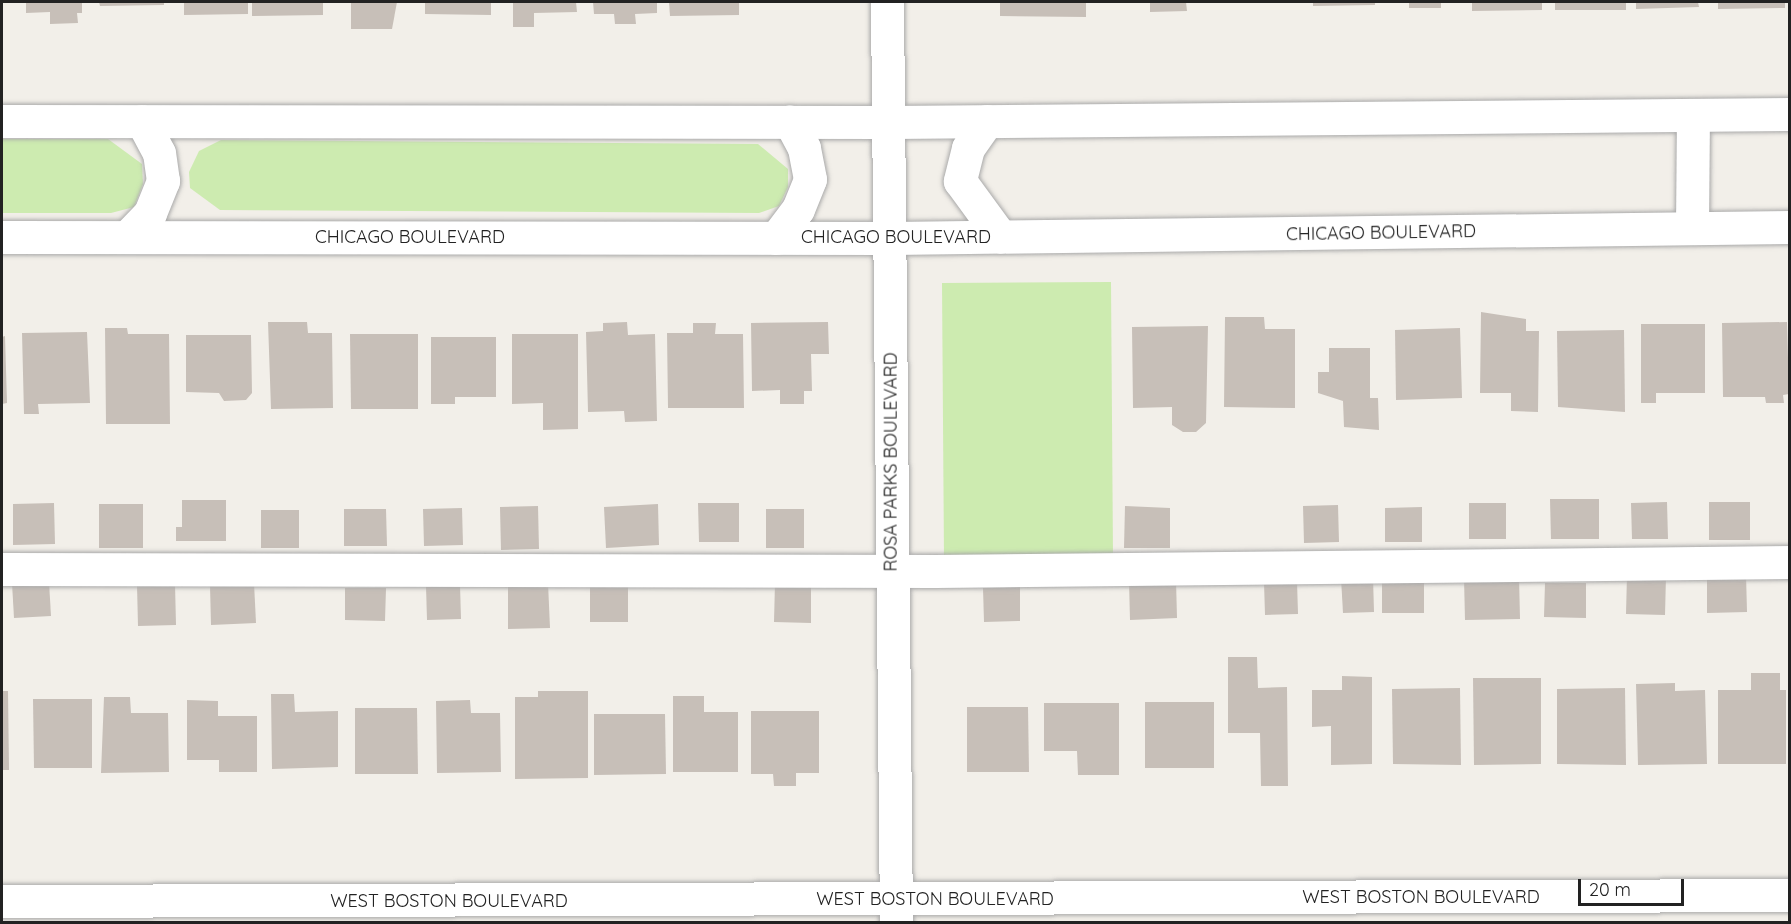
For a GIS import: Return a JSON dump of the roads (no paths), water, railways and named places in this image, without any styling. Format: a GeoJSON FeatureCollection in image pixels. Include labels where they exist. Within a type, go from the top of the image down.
{"type":"FeatureCollection","features":[{"type":"Feature","properties":{"kind":"street","name":"ROSA PARKS BOULEVARD"},"geometry":{"type":"LineString","coordinates":[[887,2],[892,238],[891,570],[896,911]]}},
{"type":"Feature","properties":{"kind":"street"},"geometry":{"type":"LineString","coordinates":[[2,121],[890,122],[1790,114]]}},
{"type":"Feature","properties":{"kind":"street"},"geometry":{"type":"LineString","coordinates":[[1692,228],[1693,115]]}},
{"type":"Feature","properties":{"kind":"street"},"geometry":{"type":"LineString","coordinates":[[128,237],[150,213],[163,181],[159,153],[142,121]]}},
{"type":"Feature","properties":{"kind":"street"},"geometry":{"type":"LineString","coordinates":[[987,121],[968,148],[960,181],[1001,237]]}},
{"type":"Feature","properties":{"kind":"street"},"geometry":{"type":"LineString","coordinates":[[776,238],[798,209],[810,179],[804,148],[790,122]]}},
{"type":"Feature","properties":{"kind":"street","name":"CHICAGO BOULEVARD"},"geometry":{"type":"LineString","coordinates":[[2,237],[892,238],[1790,227]]}},
{"type":"Feature","properties":{"kind":"street"},"geometry":{"type":"LineString","coordinates":[[2,569],[891,570],[1790,562]]}},
{"type":"Feature","properties":{"kind":"street","name":"WEST BOSTON BOULEVARD"},"geometry":{"type":"LineString","coordinates":[[2,901],[176,912],[1695,909],[1790,895]]}}]}
